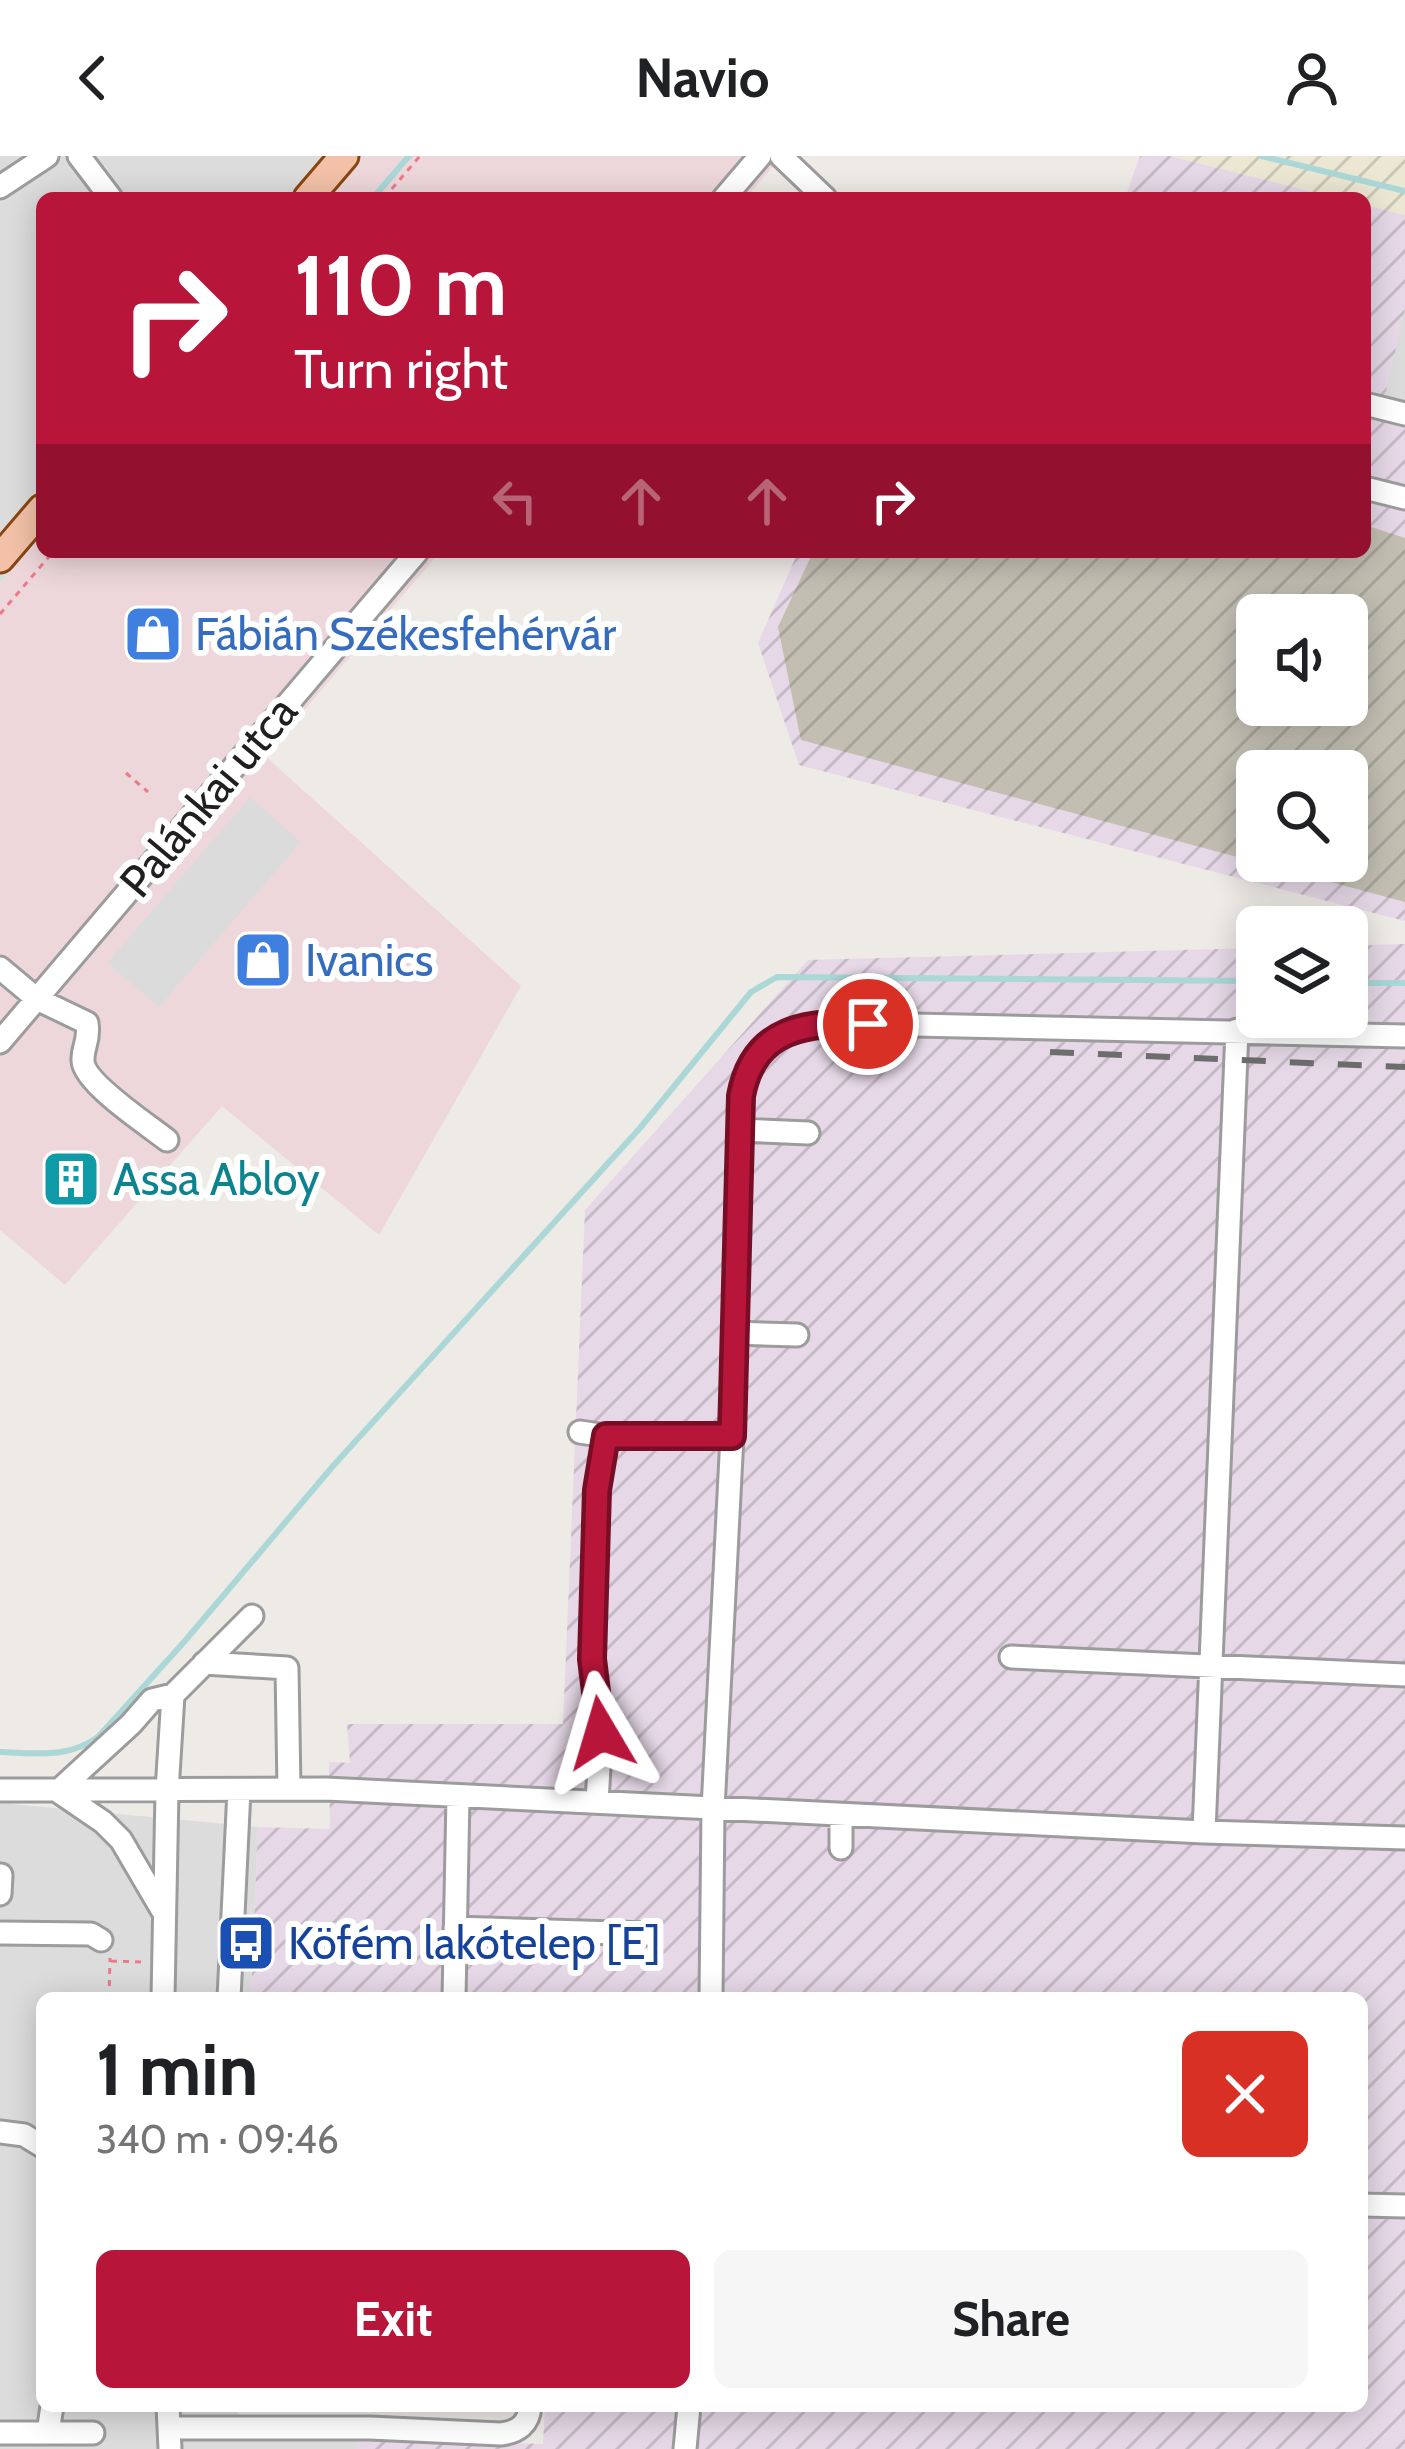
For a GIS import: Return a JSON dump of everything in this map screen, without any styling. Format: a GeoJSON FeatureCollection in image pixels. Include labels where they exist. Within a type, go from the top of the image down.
{"type":"FeatureCollection","features":[{"type":"Feature","properties":{"kind":"main road"},"geometry":{"type":"LineString","coordinates":[[313,192],[344,156]]}},
{"type":"Feature","properties":{"kind":"main road"},"geometry":{"type":"LineString","coordinates":[[0,558],[36,516]]}},
{"type":"Feature","properties":{"kind":"street"},"geometry":{"type":"LineString","coordinates":[[0,187],[47,156]]}},
{"type":"Feature","properties":{"kind":"street"},"geometry":{"type":"LineString","coordinates":[[79,156],[106,192]]}},
{"type":"Feature","properties":{"kind":"street"},"geometry":{"type":"LineString","coordinates":[[729,192],[760,156]]}},
{"type":"Feature","properties":{"kind":"street"},"geometry":{"type":"LineString","coordinates":[[781,156],[819,192]]}},
{"type":"Feature","properties":{"kind":"street"},"geometry":{"type":"LineString","coordinates":[[1371,406],[1405,414]]}},
{"type":"Feature","properties":{"kind":"street"},"geometry":{"type":"LineString","coordinates":[[1371,490],[1405,498]]}},
{"type":"Feature","properties":{"kind":"street","name":"Palánkai utca"},"geometry":{"type":"LineString","coordinates":[[0,1042],[412,558]]}},
{"type":"Feature","properties":{"kind":"street"},"geometry":{"type":"LineString","coordinates":[[0,968],[37,998],[87,1023],[85,1069],[94,1082],[167,1140]]}},
{"type":"Feature","properties":{"kind":"street"},"geometry":{"type":"LineString","coordinates":[[711,1992],[713,1809],[732,1436],[741,1096],[749,1066],[784,1034],[822,1023],[1236,1030]]}},
{"type":"Feature","properties":{"kind":"street"},"geometry":{"type":"LineString","coordinates":[[1368,1035],[1405,1036]]}},
{"type":"Feature","properties":{"kind":"street"},"geometry":{"type":"LineString","coordinates":[[1204,1832],[1238,1038]]}},
{"type":"Feature","properties":{"kind":"street"},"geometry":{"type":"LineString","coordinates":[[740,1130],[808,1133]]}},
{"type":"Feature","properties":{"kind":"street"},"geometry":{"type":"LineString","coordinates":[[734,1333],[796,1335]]}},
{"type":"Feature","properties":{"kind":"street"},"geometry":{"type":"LineString","coordinates":[[580,1432],[732,1436]]}},
{"type":"Feature","properties":{"kind":"street"},"geometry":{"type":"LineString","coordinates":[[597,1802],[601,1733],[592,1659],[597,1490],[606,1436]]}},
{"type":"Feature","properties":{"kind":"street"},"geometry":{"type":"LineString","coordinates":[[58,1791],[152,1700],[173,1695],[252,1616]]}},
{"type":"Feature","properties":{"kind":"street"},"geometry":{"type":"LineString","coordinates":[[1011,1657],[1405,1676]]}},
{"type":"Feature","properties":{"kind":"street"},"geometry":{"type":"LineString","coordinates":[[204,1663],[287,1668],[289,1789]]}},
{"type":"Feature","properties":{"kind":"street"},"geometry":{"type":"LineString","coordinates":[[163,1992],[166,1791],[173,1695]]}},
{"type":"Feature","properties":{"kind":"street"},"geometry":{"type":"LineString","coordinates":[[0,1790],[289,1789],[1405,1838]]}},
{"type":"Feature","properties":{"kind":"street"},"geometry":{"type":"LineString","coordinates":[[229,1992],[239,1790]]}},
{"type":"Feature","properties":{"kind":"street"},"geometry":{"type":"LineString","coordinates":[[58,1791],[121,1840],[163,1911]]}},
{"type":"Feature","properties":{"kind":"street"},"geometry":{"type":"LineString","coordinates":[[454,1992],[458,1796]]}},
{"type":"Feature","properties":{"kind":"street"},"geometry":{"type":"LineString","coordinates":[[841,1815],[841,1848]]}},
{"type":"Feature","properties":{"kind":"street"},"geometry":{"type":"LineString","coordinates":[[0,1894],[1,1874]]}},
{"type":"Feature","properties":{"kind":"street"},"geometry":{"type":"LineString","coordinates":[[455,1928],[649,1934]]}},
{"type":"Feature","properties":{"kind":"street"},"geometry":{"type":"LineString","coordinates":[[0,1933],[91,1934],[106,1951]]}},
{"type":"Feature","properties":{"kind":"street"},"geometry":{"type":"LineString","coordinates":[[0,2132],[24,2135],[36,2142]]}},
{"type":"Feature","properties":{"kind":"street"},"geometry":{"type":"LineString","coordinates":[[1368,2205],[1405,2206]]}},
{"type":"Feature","properties":{"kind":"street"},"geometry":{"type":"LineString","coordinates":[[48,2433],[51,2412]]}},
{"type":"Feature","properties":{"kind":"street"},"geometry":{"type":"LineString","coordinates":[[169,2428],[370,2417],[501,2434],[524,2425],[528,2412]]}},
{"type":"Feature","properties":{"kind":"street"},"geometry":{"type":"LineString","coordinates":[[686,2449],[689,2412]]}},
{"type":"Feature","properties":{"kind":"street"},"geometry":{"type":"LineString","coordinates":[[0,2433],[93,2433]]}},
{"type":"Feature","properties":{"kind":"path"},"geometry":{"type":"LineString","coordinates":[[389,192],[420,156]]}},
{"type":"Feature","properties":{"kind":"path"},"geometry":{"type":"LineString","coordinates":[[0,614],[48,558]]}},
{"type":"Feature","properties":{"kind":"path"},"geometry":{"type":"LineString","coordinates":[[126,772],[148,792]]}},
{"type":"Feature","properties":{"kind":"path"},"geometry":{"type":"LineString","coordinates":[[109,1992],[106,1951],[145,1962]]}},
{"type":"Feature","properties":{"kind":"shaded area"},"geometry":{"type":"Polygon","coordinates":[[[0,156],[362,156],[332,192],[36,192],[36,542],[0,584],[0,156]]]}},
{"type":"Feature","properties":{"kind":"shaded area"},"geometry":{"type":"Polygon","coordinates":[[[362,156],[782,156],[751,192],[332,192],[362,156]]]}},
{"type":"Feature","properties":{"kind":"shaded area"},"geometry":{"type":"Polygon","coordinates":[[[1140,156],[1170,156],[1314,192],[1127,192],[1140,156]]]}},
{"type":"Feature","properties":{"kind":"shaded area"},"geometry":{"type":"Polygon","coordinates":[[[1170,156],[1405,156],[1405,215],[1371,206],[1371,192],[1314,192],[1170,156]]]}},
{"type":"Feature","properties":{"kind":"shaded area"},"geometry":{"type":"Polygon","coordinates":[[[1371,206],[1405,215],[1405,921],[1368,911],[1368,906],[1347,906],[1254,882],[1368,882],[1368,750],[1236,750],[1236,877],[799,765],[758,643],[795,558],[1371,558],[1371,206]]]}},
{"type":"Feature","properties":{"kind":"shaded area"},"geometry":{"type":"Polygon","coordinates":[[[1405,309],[1405,401],[1385,396],[1405,309]]]}},
{"type":"Feature","properties":{"kind":"shaded area"},"geometry":{"type":"Polygon","coordinates":[[[1371,527],[1405,538],[1405,902],[1330,882],[1368,882],[1368,750],[1236,750],[1236,857],[801,740],[778,627],[810,558],[1371,558],[1371,527]]]}},
{"type":"Feature","properties":{"kind":"shaded area"},"geometry":{"type":"Polygon","coordinates":[[[36,542],[36,558],[435,558],[265,756],[521,986],[379,1235],[222,1106],[65,1285],[0,1230],[0,584],[36,542]]]}},
{"type":"Feature","properties":{"kind":"shaded area"},"geometry":{"type":"Polygon","coordinates":[[[250,797],[301,842],[159,1007],[107,963],[250,797]]]}},
{"type":"Feature","properties":{"kind":"shaded area"},"geometry":{"type":"Polygon","coordinates":[[[1405,944],[1405,2449],[356,2449],[356,2438],[543,2444],[545,2412],[1368,2412],[1368,1992],[251,1992],[258,1827],[330,1829],[329,1762],[350,1763],[347,1724],[563,1724],[585,1210],[808,960],[1236,949],[1236,1038],[1368,1038],[1368,945],[1405,944]]]}},
{"type":"Feature","properties":{"kind":"shaded area"},"geometry":{"type":"Polygon","coordinates":[[[0,1803],[258,1827],[251,1992],[36,1992],[36,2412],[239,2412],[239,2427],[356,2438],[356,2449],[0,2449],[0,1803]]]}},
{"type":"Feature","properties":{"kind":"waterway"},"geometry":{"type":"LineString","coordinates":[[378,192],[409,156]]}},
{"type":"Feature","properties":{"kind":"waterway"},"geometry":{"type":"LineString","coordinates":[[1261,156],[1405,191]]}},
{"type":"Feature","properties":{"kind":"waterway"},"geometry":{"type":"LineString","coordinates":[[0,1752],[64,1751],[99,1736],[333,1466],[640,1128],[751,992],[777,977],[1236,981]]}},
{"type":"Feature","properties":{"kind":"waterway"},"geometry":{"type":"LineString","coordinates":[[1368,983],[1405,983]]}},
{"type":"Feature","properties":{"kind":"railway"},"geometry":{"type":"LineString","coordinates":[[1050,1052],[1405,1067]]}},
{"type":"Feature","properties":{"kind":"place","name":"Fábián Székesfehérvár"},"geometry":{"type":"Point","coordinates":[153,634]}},
{"type":"Feature","properties":{"kind":"place","name":"Ivanics"},"geometry":{"type":"Point","coordinates":[263,960]}},
{"type":"Feature","properties":{"kind":"place","name":"Assa Abloy"},"geometry":{"type":"Point","coordinates":[71,1179]}},
{"type":"Feature","properties":{"kind":"place","name":"Köfém lakótelep [E]"},"geometry":{"type":"Point","coordinates":[246,1943]}},
{"type":"Feature","properties":{"kind":"route"},"geometry":{"type":"LineString","coordinates":[[601,1733],[592,1659],[597,1490],[606,1436],[732,1436],[744,1078],[758,1054],[784,1034],[822,1023],[868,1024]]}}]}
